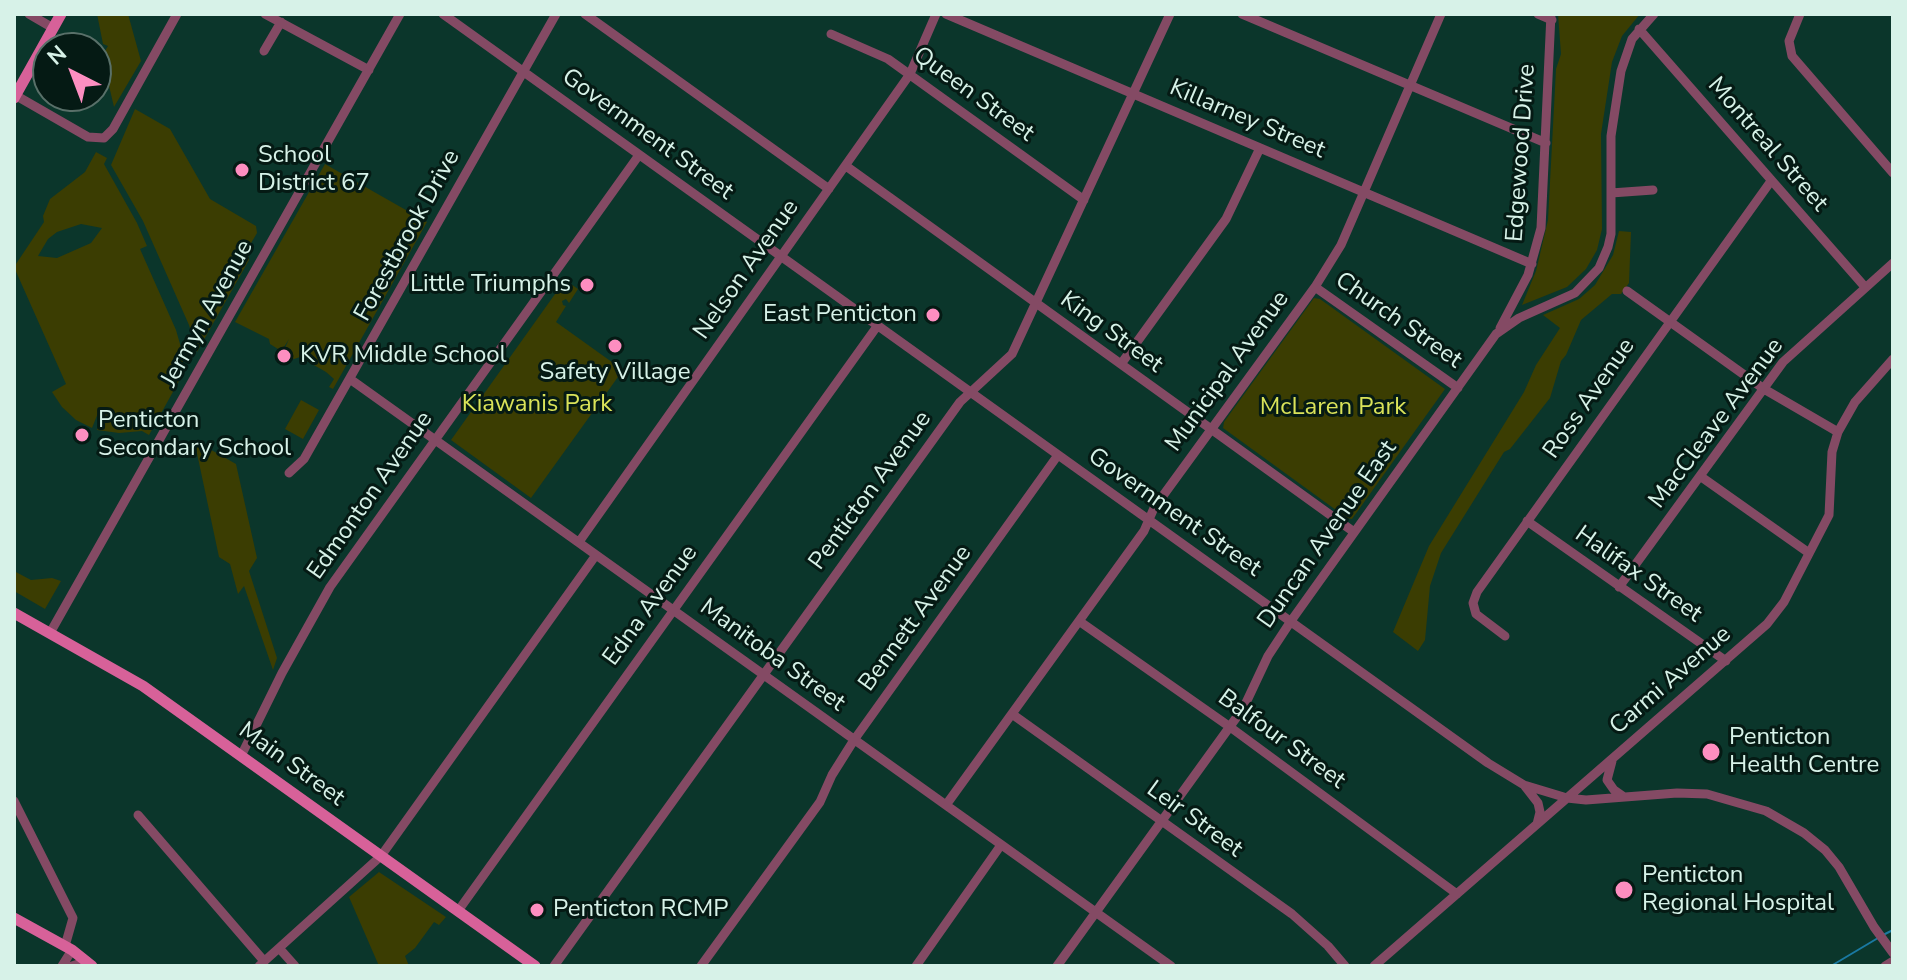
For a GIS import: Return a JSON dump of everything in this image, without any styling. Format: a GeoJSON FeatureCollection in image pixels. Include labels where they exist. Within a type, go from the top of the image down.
{"type":"FeatureCollection","features":[{"type":"Feature","properties":{"kind":"main road"},"geometry":{"type":"LineString","coordinates":[[15,96],[61,14]]}},
{"type":"Feature","properties":{"kind":"main road","name":"Main Street"},"geometry":{"type":"LineString","coordinates":[[14,613],[143,686],[535,966]]}},
{"type":"Feature","properties":{"kind":"main road"},"geometry":{"type":"LineString","coordinates":[[14,918],[69,948],[90,964]]}},
{"type":"Feature","properties":{"kind":"street"},"geometry":{"type":"LineString","coordinates":[[29,14],[53,28]]}},
{"type":"Feature","properties":{"kind":"street"},"geometry":{"type":"LineString","coordinates":[[15,96],[88,137],[96,140],[104,138],[113,129],[177,14]]}},
{"type":"Feature","properties":{"kind":"street"},"geometry":{"type":"LineString","coordinates":[[265,14],[369,70]]}},
{"type":"Feature","properties":{"kind":"street","name":"Jermyn Avenue"},"geometry":{"type":"LineString","coordinates":[[50,633],[400,14]]}},
{"type":"Feature","properties":{"kind":"street","name":"Government Street"},"geometry":{"type":"LineString","coordinates":[[443,14],[1475,754],[1524,785],[1567,798],[1586,800],[1677,793],[1707,794],[1766,811],[1804,833],[1825,850],[1890,948]]}},
{"type":"Feature","properties":{"kind":"street","name":"Forestbrook Drive"},"geometry":{"type":"LineString","coordinates":[[289,473],[304,459],[556,14]]}},
{"type":"Feature","properties":{"kind":"street"},"geometry":{"type":"LineString","coordinates":[[585,14],[829,189]]}},
{"type":"Feature","properties":{"kind":"street","name":"Nelson Avenue"},"geometry":{"type":"LineString","coordinates":[[579,542],[910,74],[936,14]]}},
{"type":"Feature","properties":{"kind":"street","name":"Killarney Street"},"geometry":{"type":"LineString","coordinates":[[946,14],[1532,264]]}},
{"type":"Feature","properties":{"kind":"street","name":"Penticton Avenue"},"geometry":{"type":"LineString","coordinates":[[554,966],[960,402],[1008,361],[1170,14]]}},
{"type":"Feature","properties":{"kind":"street"},"geometry":{"type":"LineString","coordinates":[[1242,14],[1546,143]]}},
{"type":"Feature","properties":{"kind":"street","name":"Municipal Avenue"},"geometry":{"type":"LineString","coordinates":[[946,805],[1144,531],[1154,508],[1315,287],[1341,245],[1441,14]]}},
{"type":"Feature","properties":{"kind":"street"},"geometry":{"type":"LineString","coordinates":[[1538,14],[1551,17]]}},
{"type":"Feature","properties":{"kind":"street","name":"Duncan Avenue East"},"geometry":{"type":"LineString","coordinates":[[1057,966],[1230,727],[1253,691],[1268,656],[1291,621],[1496,334],[1519,318],[1567,298],[1599,268],[1608,247],[1612,122],[1624,56],[1639,29],[1654,14]]}},
{"type":"Feature","properties":{"kind":"street"},"geometry":{"type":"LineString","coordinates":[[1800,14],[1789,41],[1792,56],[1893,173]]}},
{"type":"Feature","properties":{"kind":"street","name":"Edgewood Drive"},"geometry":{"type":"LineString","coordinates":[[1496,334],[1532,264],[1541,228],[1551,17]]}},
{"type":"Feature","properties":{"kind":"street"},"geometry":{"type":"LineString","coordinates":[[264,51],[281,22]]}},
{"type":"Feature","properties":{"kind":"street","name":"Montreal Street"},"geometry":{"type":"LineString","coordinates":[[1639,29],[1865,287]]}},
{"type":"Feature","properties":{"kind":"street","name":"Queen Street"},"geometry":{"type":"LineString","coordinates":[[831,34],[888,59],[1084,200]]}},
{"type":"Feature","properties":{"kind":"street"},"geometry":{"type":"LineString","coordinates":[[1121,364],[1226,219],[1260,148]]}},
{"type":"Feature","properties":{"kind":"street","name":"Edmonton Avenue"},"geometry":{"type":"LineString","coordinates":[[241,756],[330,587],[639,155]]}},
{"type":"Feature","properties":{"kind":"street","name":"King Street"},"geometry":{"type":"LineString","coordinates":[[846,166],[1354,532]]}},
{"type":"Feature","properties":{"kind":"street","name":"Ross Avenue"},"geometry":{"type":"LineString","coordinates":[[1505,636],[1476,614],[1473,603],[1477,592],[1771,181]]}},
{"type":"Feature","properties":{"kind":"street"},"geometry":{"type":"LineString","coordinates":[[1611,193],[1653,190]]}},
{"type":"Feature","properties":{"kind":"street","name":"MacCleave Avenue"},"geometry":{"type":"LineString","coordinates":[[1619,587],[1783,362],[1893,263]]}},
{"type":"Feature","properties":{"kind":"street","name":"Church Street"},"geometry":{"type":"LineString","coordinates":[[1315,287],[1458,388]]}},
{"type":"Feature","properties":{"kind":"street"},"geometry":{"type":"LineString","coordinates":[[1627,291],[1764,389],[1838,432]]}},
{"type":"Feature","properties":{"kind":"street","name":"Edna Avenue"},"geometry":{"type":"LineString","coordinates":[[458,911],[878,325]]}},
{"type":"Feature","properties":{"kind":"street","name":"Carmi Avenue"},"geometry":{"type":"LineString","coordinates":[[1374,966],[1767,624],[1784,602],[1829,515],[1832,452],[1838,432],[1855,402],[1893,359]]}},
{"type":"Feature","properties":{"kind":"street","name":"Manitoba Street"},"geometry":{"type":"LineString","coordinates":[[350,379],[1171,966]]}},
{"type":"Feature","properties":{"kind":"street","name":"Bennett Avenue"},"geometry":{"type":"LineString","coordinates":[[701,966],[820,802],[832,775],[854,740],[1058,455]]}},
{"type":"Feature","properties":{"kind":"street"},"geometry":{"type":"LineString","coordinates":[[1700,476],[1809,553]]}},
{"type":"Feature","properties":{"kind":"street","name":"Halifax Street"},"geometry":{"type":"LineString","coordinates":[[1527,521],[1726,661]]}},
{"type":"Feature","properties":{"kind":"street"},"geometry":{"type":"LineString","coordinates":[[138,815],[262,964],[381,856],[596,555]]}},
{"type":"Feature","properties":{"kind":"street","name":"Balfour Street"},"geometry":{"type":"LineString","coordinates":[[1079,621],[1230,727],[1457,894]]}},
{"type":"Feature","properties":{"kind":"street","name":"Leir Street"},"geometry":{"type":"LineString","coordinates":[[1012,714],[1292,914],[1345,966]]}},
{"type":"Feature","properties":{"kind":"street"},"geometry":{"type":"LineString","coordinates":[[1612,759],[1607,780],[1624,797]]}},
{"type":"Feature","properties":{"kind":"street"},"geometry":{"type":"LineString","coordinates":[[1524,785],[1538,803],[1540,812],[1537,824]]}},
{"type":"Feature","properties":{"kind":"street"},"geometry":{"type":"LineString","coordinates":[[14,801],[73,918],[69,948],[62,966]]}},
{"type":"Feature","properties":{"kind":"street"},"geometry":{"type":"LineString","coordinates":[[916,966],[1001,845]]}},
{"type":"Feature","properties":{"kind":"street"},"geometry":{"type":"LineString","coordinates":[[279,948],[295,966]]}},
{"type":"Feature","properties":{"kind":"street"},"geometry":{"type":"LineString","coordinates":[[1885,966],[1893,961]]}},
{"type":"Feature","properties":{"kind":"street"},"geometry":{"type":"LineString","coordinates":[[72,966],[90,964]]}},
{"type":"Feature","properties":{"kind":"green space"},"geometry":{"type":"Polygon","coordinates":[[[97,14],[128,14],[141,61],[114,107],[112,32],[101,32],[97,14]]]}},
{"type":"Feature","properties":{"kind":"green space"},"geometry":{"type":"Polygon","coordinates":[[[1558,14],[1640,14],[1622,36],[1612,62],[1601,134],[1602,229],[1597,250],[1586,269],[1567,287],[1522,305],[1536,271],[1548,220],[1556,69],[1561,54],[1558,14]]]}},
{"type":"Feature","properties":{"kind":"green space"},"geometry":{"type":"Polygon","coordinates":[[[135,109],[170,129],[210,199],[256,226],[257,233],[247,250],[249,260],[197,352],[189,325],[143,221],[111,165],[135,109]]]}},
{"type":"Feature","properties":{"kind":"green space"},"geometry":{"type":"Polygon","coordinates":[[[96,152],[107,158],[104,164],[147,246],[140,249],[176,330],[184,358],[179,381],[149,435],[142,431],[119,433],[97,430],[102,414],[98,413],[92,428],[76,420],[62,407],[52,392],[66,384],[14,267],[44,222],[43,216],[50,199],[85,172],[96,152]],[[81,224],[57,232],[48,239],[38,256],[57,258],[91,243],[102,228],[81,224]]]}},
{"type":"Feature","properties":{"kind":"green space","name":"KVR Middle School"},"geometry":{"type":"Polygon","coordinates":[[[325,164],[427,222],[333,389],[329,387],[334,379],[326,372],[300,357],[294,359],[279,350],[285,348],[289,339],[284,347],[278,349],[270,344],[269,339],[235,322],[325,164]]]}},
{"type":"Feature","properties":{"kind":"green space"},"geometry":{"type":"Polygon","coordinates":[[[1619,231],[1631,232],[1629,283],[1621,294],[1612,294],[1581,320],[1561,361],[1550,398],[1510,449],[1504,452],[1441,553],[1430,586],[1425,640],[1418,651],[1393,632],[1429,546],[1560,328],[1543,315],[1579,299],[1595,285],[1613,255],[1619,231]]]}},
{"type":"Feature","properties":{"kind":"green space","name":"Kiawanis Park"},"geometry":{"type":"Polygon","coordinates":[[[565,280],[578,289],[569,303],[566,299],[562,301],[566,306],[556,322],[623,370],[531,498],[451,440],[565,280]]]}},
{"type":"Feature","properties":{"kind":"green space","name":"McLaren Park"},"geometry":{"type":"Polygon","coordinates":[[[1314,298],[1320,299],[1445,389],[1352,519],[1223,428],[1224,422],[1314,298]]]}},
{"type":"Feature","properties":{"kind":"green space"},"geometry":{"type":"Polygon","coordinates":[[[301,400],[319,410],[303,439],[285,429],[301,400]]]}},
{"type":"Feature","properties":{"kind":"green space"},"geometry":{"type":"Polygon","coordinates":[[[199,443],[236,464],[257,558],[249,571],[277,658],[273,670],[244,586],[238,594],[230,564],[219,557],[195,444],[199,443]]]}},
{"type":"Feature","properties":{"kind":"green space"},"geometry":{"type":"Polygon","coordinates":[[[14,571],[31,580],[52,578],[61,581],[45,609],[14,591],[14,571]]]}},
{"type":"Feature","properties":{"kind":"green space"},"geometry":{"type":"Polygon","coordinates":[[[379,872],[446,917],[439,925],[434,922],[415,948],[405,956],[409,966],[379,966],[349,897],[379,872]]]}},
{"type":"Feature","properties":{"kind":"waterway"},"geometry":{"type":"LineString","coordinates":[[1883,935],[1893,930]]}},
{"type":"Feature","properties":{"kind":"waterway"},"geometry":{"type":"LineString","coordinates":[[1831,966],[1878,938]]}},
{"type":"Feature","properties":{"kind":"place","name":"School District 67"},"geometry":{"type":"Point","coordinates":[242,170]}},
{"type":"Feature","properties":{"kind":"place","name":"Little Triumphs"},"geometry":{"type":"Point","coordinates":[587,285]}},
{"type":"Feature","properties":{"kind":"place","name":"East Penticton"},"geometry":{"type":"Point","coordinates":[933,315]}},
{"type":"Feature","properties":{"kind":"place","name":"Safety Village"},"geometry":{"type":"Point","coordinates":[615,346]}},
{"type":"Feature","properties":{"kind":"place","name":"KVR Middle School"},"geometry":{"type":"Point","coordinates":[284,356]}},
{"type":"Feature","properties":{"kind":"place","name":"Penticton Secondary School"},"geometry":{"type":"Point","coordinates":[82,435]}},
{"type":"Feature","properties":{"kind":"place","name":"Penticton Health Centre"},"geometry":{"type":"Point","coordinates":[1711,752]}},
{"type":"Feature","properties":{"kind":"place","name":"Penticton Regional Hospital"},"geometry":{"type":"Point","coordinates":[1624,890]}},
{"type":"Feature","properties":{"kind":"place","name":"Penticton RCMP"},"geometry":{"type":"Point","coordinates":[537,910]}}]}
